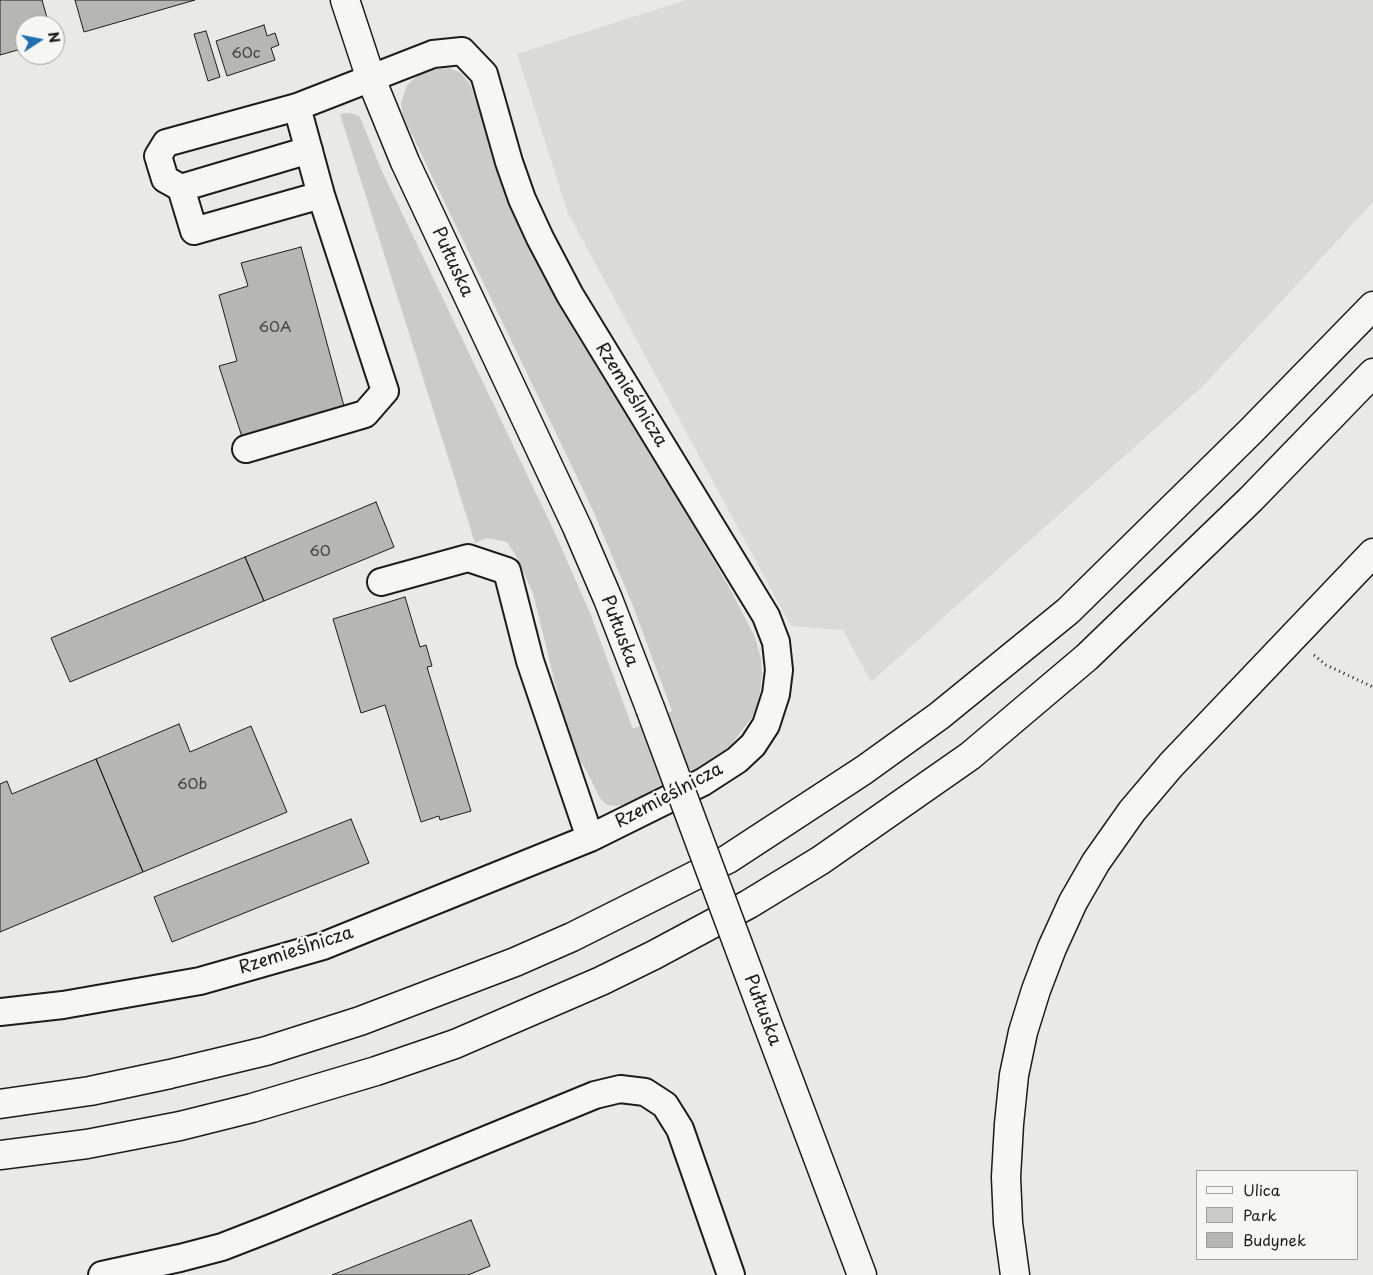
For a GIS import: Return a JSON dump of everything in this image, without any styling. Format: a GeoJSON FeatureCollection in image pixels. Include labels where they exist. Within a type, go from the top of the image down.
{"type":"FeatureCollection","features":[{"type":"Feature","properties":{"kind":"main road","name":"Pułtuska"},"geometry":{"type":"LineString","coordinates":[[345,0],[371,79],[405,162],[577,527],[608,599],[862,1275]]}},
{"type":"Feature","properties":{"kind":"main road"},"geometry":{"type":"LineString","coordinates":[[0,1104],[90,1091],[170,1074],[266,1051],[360,1021],[523,959],[728,859],[864,770],[939,716],[1068,611],[1251,431],[1373,306]]}},
{"type":"Feature","properties":{"kind":"main road"},"geometry":{"type":"LineString","coordinates":[[0,1155],[88,1144],[180,1126],[252,1108],[376,1071],[455,1044],[552,1003],[654,955],[749,904],[821,860],[970,756],[1087,657],[1251,499],[1373,373]]}},
{"type":"Feature","properties":{"kind":"main road"},"geometry":{"type":"LineString","coordinates":[[1015,1275],[1008,1223],[1006,1177],[1014,1075],[1023,1032],[1036,990],[1052,948],[1073,902],[1096,862],[1132,811],[1171,765],[1373,553]]}},
{"type":"Feature","properties":{"kind":"street","name":"Rzemieślnicza"},"geometry":{"type":"LineString","coordinates":[[0,1012],[63,1005],[200,981],[323,946],[590,838],[703,782],[736,760],[753,745],[766,725],[776,694],[779,670],[776,642],[766,616],[570,295],[540,238],[522,199],[509,162],[484,74],[462,51],[433,54],[371,79]]}},
{"type":"Feature","properties":{"kind":"street"},"geometry":{"type":"LineString","coordinates":[[322,194],[194,231],[180,188],[165,179],[158,156],[166,143],[296,107],[371,79]]}},
{"type":"Feature","properties":{"kind":"street"},"geometry":{"type":"LineString","coordinates":[[246,449],[365,414],[385,391],[296,107]]}},
{"type":"Feature","properties":{"kind":"street"},"geometry":{"type":"LineString","coordinates":[[180,188],[309,150]]}},
{"type":"Feature","properties":{"kind":"street"},"geometry":{"type":"LineString","coordinates":[[381,582],[468,558],[507,571],[530,661],[590,838]]}},
{"type":"Feature","properties":{"kind":"street"},"geometry":{"type":"LineString","coordinates":[[102,1275],[222,1247],[281,1225],[595,1095],[620,1089],[645,1092],[666,1106],[680,1129],[732,1275]]}},
{"type":"Feature","properties":{"kind":"path"},"geometry":{"type":"LineString","coordinates":[[1293,636],[1326,665],[1373,687]]}},
{"type":"Feature","properties":{"kind":"shaded area"},"geometry":{"type":"Polygon","coordinates":[[[686,0],[1373,0],[1373,202],[1203,386],[871,682],[843,630],[791,626],[568,213],[517,54],[686,0]]]}},
{"type":"Feature","properties":{"kind":"green space"},"geometry":{"type":"Polygon","coordinates":[[[449,68],[461,73],[470,84],[515,215],[560,307],[729,587],[755,637],[761,659],[762,676],[759,699],[753,716],[728,749],[703,765],[635,802],[616,806],[607,805],[600,798],[584,766],[573,757],[533,593],[516,556],[507,542],[487,538],[475,543],[340,114],[351,113],[360,117],[381,169],[554,531],[590,613],[633,729],[672,711],[633,606],[592,508],[403,116],[401,104],[407,85],[418,75],[434,69],[449,68]]]}},
{"type":"Feature","properties":{"kind":"building"},"geometry":{"type":"Polygon","coordinates":[[[0,0],[42,0],[46,15],[15,15],[15,51],[0,55],[0,0]]]}},
{"type":"Feature","properties":{"kind":"building"},"geometry":{"type":"Polygon","coordinates":[[[75,0],[195,0],[84,32],[75,0]]]}},
{"type":"Feature","properties":{"kind":"building"},"geometry":{"type":"Polygon","coordinates":[[[264,25],[267,36],[275,33],[279,45],[271,48],[275,60],[227,76],[216,41],[264,25]]]}},
{"type":"Feature","properties":{"kind":"building"},"geometry":{"type":"Polygon","coordinates":[[[206,31],[220,77],[208,81],[194,34],[206,31]]]}},
{"type":"Feature","properties":{"kind":"building"},"geometry":{"type":"Polygon","coordinates":[[[301,247],[345,410],[243,440],[219,366],[237,361],[219,295],[248,286],[241,263],[301,247]]]}},
{"type":"Feature","properties":{"kind":"building"},"geometry":{"type":"Polygon","coordinates":[[[376,502],[394,547],[264,601],[245,557],[376,502]]]}},
{"type":"Feature","properties":{"kind":"building"},"geometry":{"type":"Polygon","coordinates":[[[245,557],[264,601],[70,682],[51,638],[245,557]]]}},
{"type":"Feature","properties":{"kind":"building"},"geometry":{"type":"Polygon","coordinates":[[[405,597],[420,647],[426,645],[432,666],[427,667],[471,811],[440,820],[439,816],[421,822],[385,705],[361,713],[333,619],[405,597]]]}},
{"type":"Feature","properties":{"kind":"building"},"geometry":{"type":"Polygon","coordinates":[[[179,724],[190,752],[251,726],[287,812],[143,872],[96,759],[179,724]]]}},
{"type":"Feature","properties":{"kind":"building"},"geometry":{"type":"Polygon","coordinates":[[[96,759],[143,872],[0,932],[0,784],[7,781],[12,794],[96,759]]]}},
{"type":"Feature","properties":{"kind":"building"},"geometry":{"type":"Polygon","coordinates":[[[351,819],[369,863],[172,942],[154,897],[351,819]]]}},
{"type":"Feature","properties":{"kind":"building"},"geometry":{"type":"Polygon","coordinates":[[[471,1220],[490,1266],[468,1275],[332,1275],[471,1220]]]}}]}
